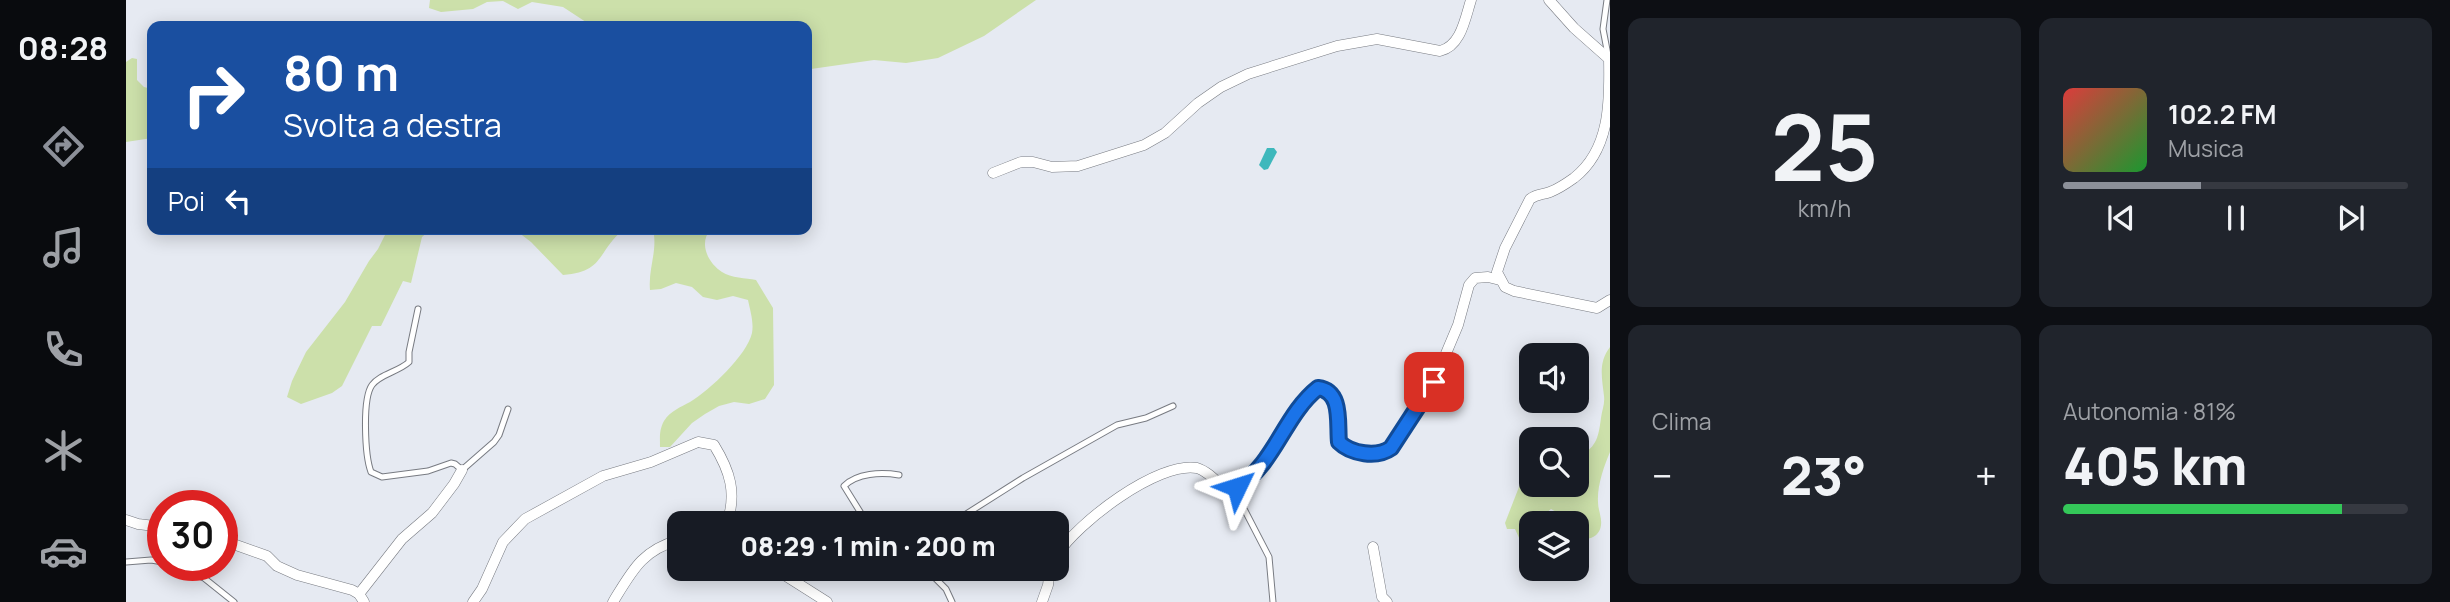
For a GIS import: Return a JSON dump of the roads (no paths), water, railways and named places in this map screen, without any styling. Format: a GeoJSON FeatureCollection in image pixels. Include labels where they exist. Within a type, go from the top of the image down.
{"type":"FeatureCollection","features":[{"type":"Feature","properties":{"kind":"street"},"geometry":{"type":"LineString","coordinates":[[993,173],[1021,162],[1052,167],[1077,166],[1144,145],[1165,133],[1198,103],[1222,87],[1248,74],[1337,46],[1377,39],[1440,51],[1447,49],[1457,40],[1471,0]]}},
{"type":"Feature","properties":{"kind":"street"},"geometry":{"type":"LineString","coordinates":[[1500,280],[1497,272],[1505,248],[1530,200],[1573,179],[1584,170],[1601,145],[1608,127],[1609,59],[1574,28],[1549,0]]}},
{"type":"Feature","properties":{"kind":"street"},"geometry":{"type":"LineString","coordinates":[[1069,540],[1078,528],[1146,480],[1189,468],[1201,469],[1227,491],[1251,478],[1265,463],[1307,397],[1318,388],[1325,389],[1332,395],[1337,405],[1339,442],[1346,449],[1362,453],[1384,453],[1391,448],[1434,382],[1458,325],[1469,285],[1475,278],[1500,280],[1514,291],[1597,309],[1610,300]]}},
{"type":"Feature","properties":{"kind":"street"},"geometry":{"type":"LineString","coordinates":[[473,602],[482,589],[503,542],[525,519],[595,480],[651,462],[698,442],[714,445],[733,492],[731,511]]}},
{"type":"Feature","properties":{"kind":"street"},"geometry":{"type":"LineString","coordinates":[[238,546],[267,556],[277,566],[297,575],[339,586],[362,598],[402,539],[438,506],[462,470]]}},
{"type":"Feature","properties":{"kind":"street"},"geometry":{"type":"LineString","coordinates":[[126,520],[147,525]]}},
{"type":"Feature","properties":{"kind":"street"},"geometry":{"type":"LineString","coordinates":[[613,602],[639,561],[652,550],[667,544]]}},
{"type":"Feature","properties":{"kind":"street"},"geometry":{"type":"LineString","coordinates":[[1373,547],[1382,597],[1387,602]]}},
{"type":"Feature","properties":{"kind":"street"},"geometry":{"type":"LineString","coordinates":[[794,581],[827,602]]}},
{"type":"Feature","properties":{"kind":"street"},"geometry":{"type":"LineString","coordinates":[[1042,602],[1048,581]]}},
{"type":"Feature","properties":{"kind":"lane"},"geometry":{"type":"LineString","coordinates":[[1607,0],[1603,29],[1609,59]]}},
{"type":"Feature","properties":{"kind":"lane"},"geometry":{"type":"LineString","coordinates":[[418,309],[408,352],[409,362],[376,381],[369,392],[366,447],[369,466],[375,475],[382,477],[428,471],[451,463],[462,470],[494,442],[508,410]]}},
{"type":"Feature","properties":{"kind":"lane"},"geometry":{"type":"LineString","coordinates":[[971,511],[1117,425],[1146,418],[1173,406]]}},
{"type":"Feature","properties":{"kind":"lane"},"geometry":{"type":"LineString","coordinates":[[860,511],[844,486],[851,479],[886,473],[900,475]]}},
{"type":"Feature","properties":{"kind":"lane"},"geometry":{"type":"LineString","coordinates":[[1227,491],[1235,494],[1241,503],[1269,557],[1273,602]]}},
{"type":"Feature","properties":{"kind":"lane"},"geometry":{"type":"LineString","coordinates":[[126,562],[147,560]]}},
{"type":"Feature","properties":{"kind":"lane"},"geometry":{"type":"LineString","coordinates":[[208,581],[233,602]]}},
{"type":"Feature","properties":{"kind":"lane"},"geometry":{"type":"LineString","coordinates":[[938,581],[946,589],[952,602]]}},
{"type":"Feature","properties":{"kind":"water"},"geometry":{"type":"Polygon","coordinates":[[[1267,148],[1274,148],[1277,152],[1268,169],[1264,170],[1259,165],[1267,148]]]}}]}
